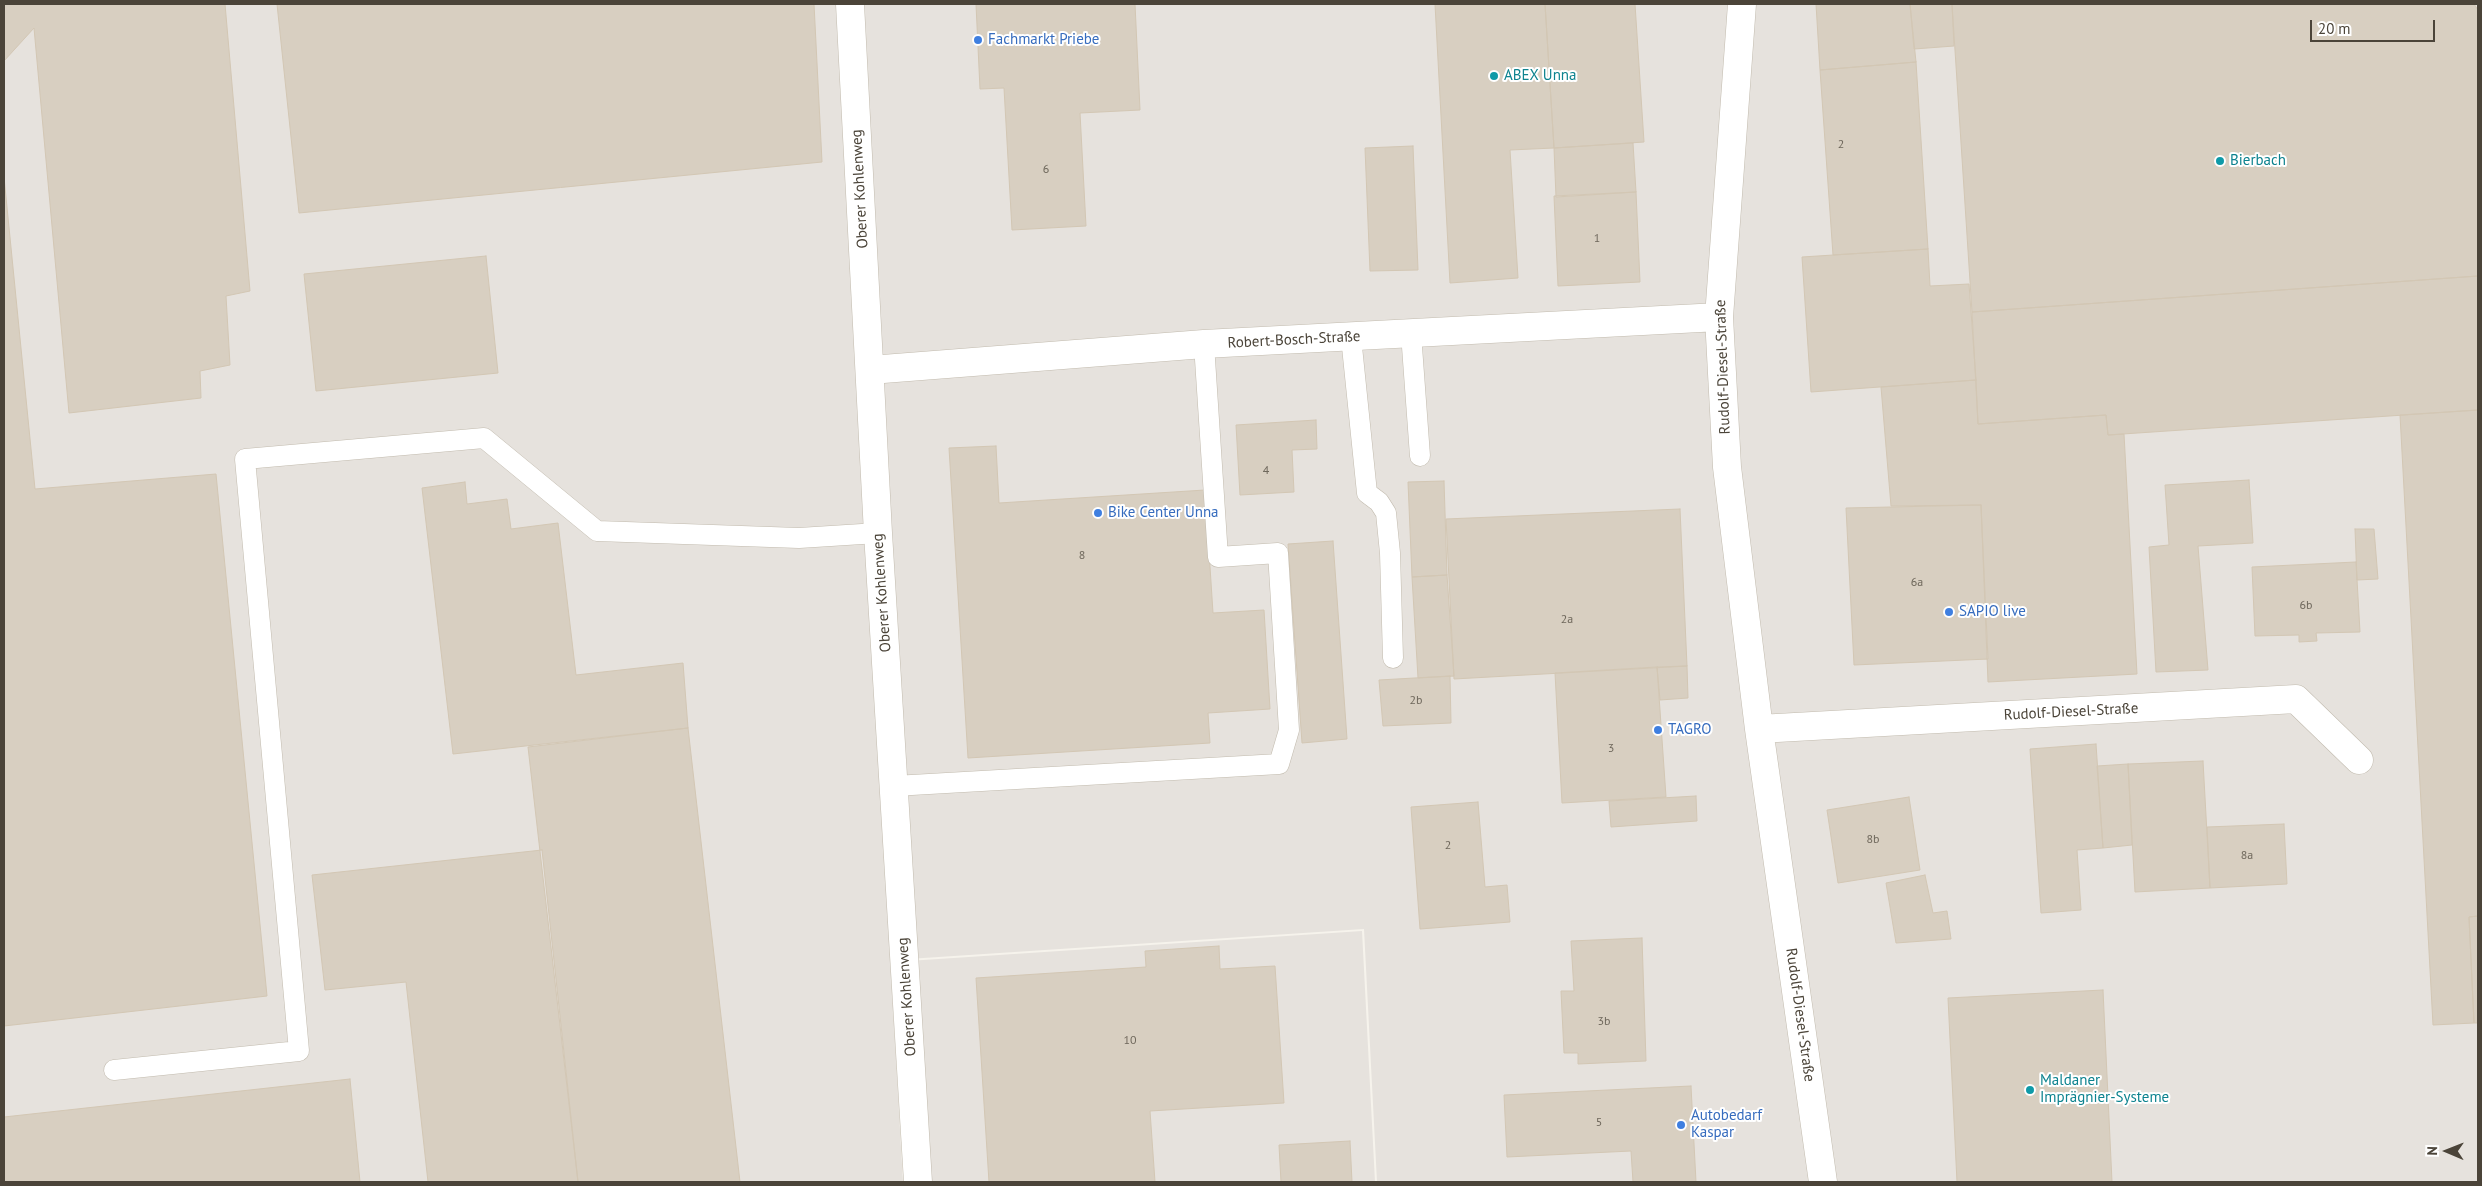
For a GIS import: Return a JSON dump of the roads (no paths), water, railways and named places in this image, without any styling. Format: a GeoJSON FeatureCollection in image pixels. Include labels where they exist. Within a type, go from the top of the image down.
{"type":"FeatureCollection","features":[{"type":"Feature","properties":{"kind":"street","name":"Oberer Kohlenweg"},"geometry":{"type":"LineString","coordinates":[[850,4],[878,533],[918,1182]]}},
{"type":"Feature","properties":{"kind":"street","name":"Rudolf-Diesel-Straße"},"geometry":{"type":"LineString","coordinates":[[1742,4],[1718,318],[1727,466],[1759,729],[1823,1182]]}},
{"type":"Feature","properties":{"kind":"street","name":"Robert-Bosch-Straße"},"geometry":{"type":"LineString","coordinates":[[870,370],[1204,344],[1718,318]]}},
{"type":"Feature","properties":{"kind":"street","name":"Rudolf-Diesel-Straße"},"geometry":{"type":"LineString","coordinates":[[1759,729],[2296,699],[2359,760]]}},
{"type":"Feature","properties":{"kind":"lane"},"geometry":{"type":"LineString","coordinates":[[1411,333],[1420,456]]}},
{"type":"Feature","properties":{"kind":"lane"},"geometry":{"type":"LineString","coordinates":[[1351,337],[1367,493],[1379,502],[1386,513],[1390,553],[1393,658]]}},
{"type":"Feature","properties":{"kind":"lane"},"geometry":{"type":"LineString","coordinates":[[894,786],[1279,764],[1289,730],[1278,553],[1218,557],[1204,344]]}},
{"type":"Feature","properties":{"kind":"lane"},"geometry":{"type":"LineString","coordinates":[[114,1070],[299,1051],[245,459],[484,438],[596,531],[799,538],[878,533]]}},
{"type":"Feature","properties":{"kind":"place","name":"Fachmarkt Priebe"},"geometry":{"type":"Point","coordinates":[978,40]}},
{"type":"Feature","properties":{"kind":"place","name":"ABEX Unna"},"geometry":{"type":"Point","coordinates":[1494,76]}},
{"type":"Feature","properties":{"kind":"place","name":"Bierbach"},"geometry":{"type":"Point","coordinates":[2220,161]}},
{"type":"Feature","properties":{"kind":"place","name":"Bike Center Unna"},"geometry":{"type":"Point","coordinates":[1098,513]}},
{"type":"Feature","properties":{"kind":"place","name":"SAPIO live"},"geometry":{"type":"Point","coordinates":[1949,612]}},
{"type":"Feature","properties":{"kind":"place","name":"TAGRO"},"geometry":{"type":"Point","coordinates":[1658,730]}},
{"type":"Feature","properties":{"kind":"place","name":"Maldaner Imprägnier-Systeme"},"geometry":{"type":"Point","coordinates":[2030,1090]}},
{"type":"Feature","properties":{"kind":"place","name":"Autobedarf Kaspar"},"geometry":{"type":"Point","coordinates":[1681,1125]}}]}
